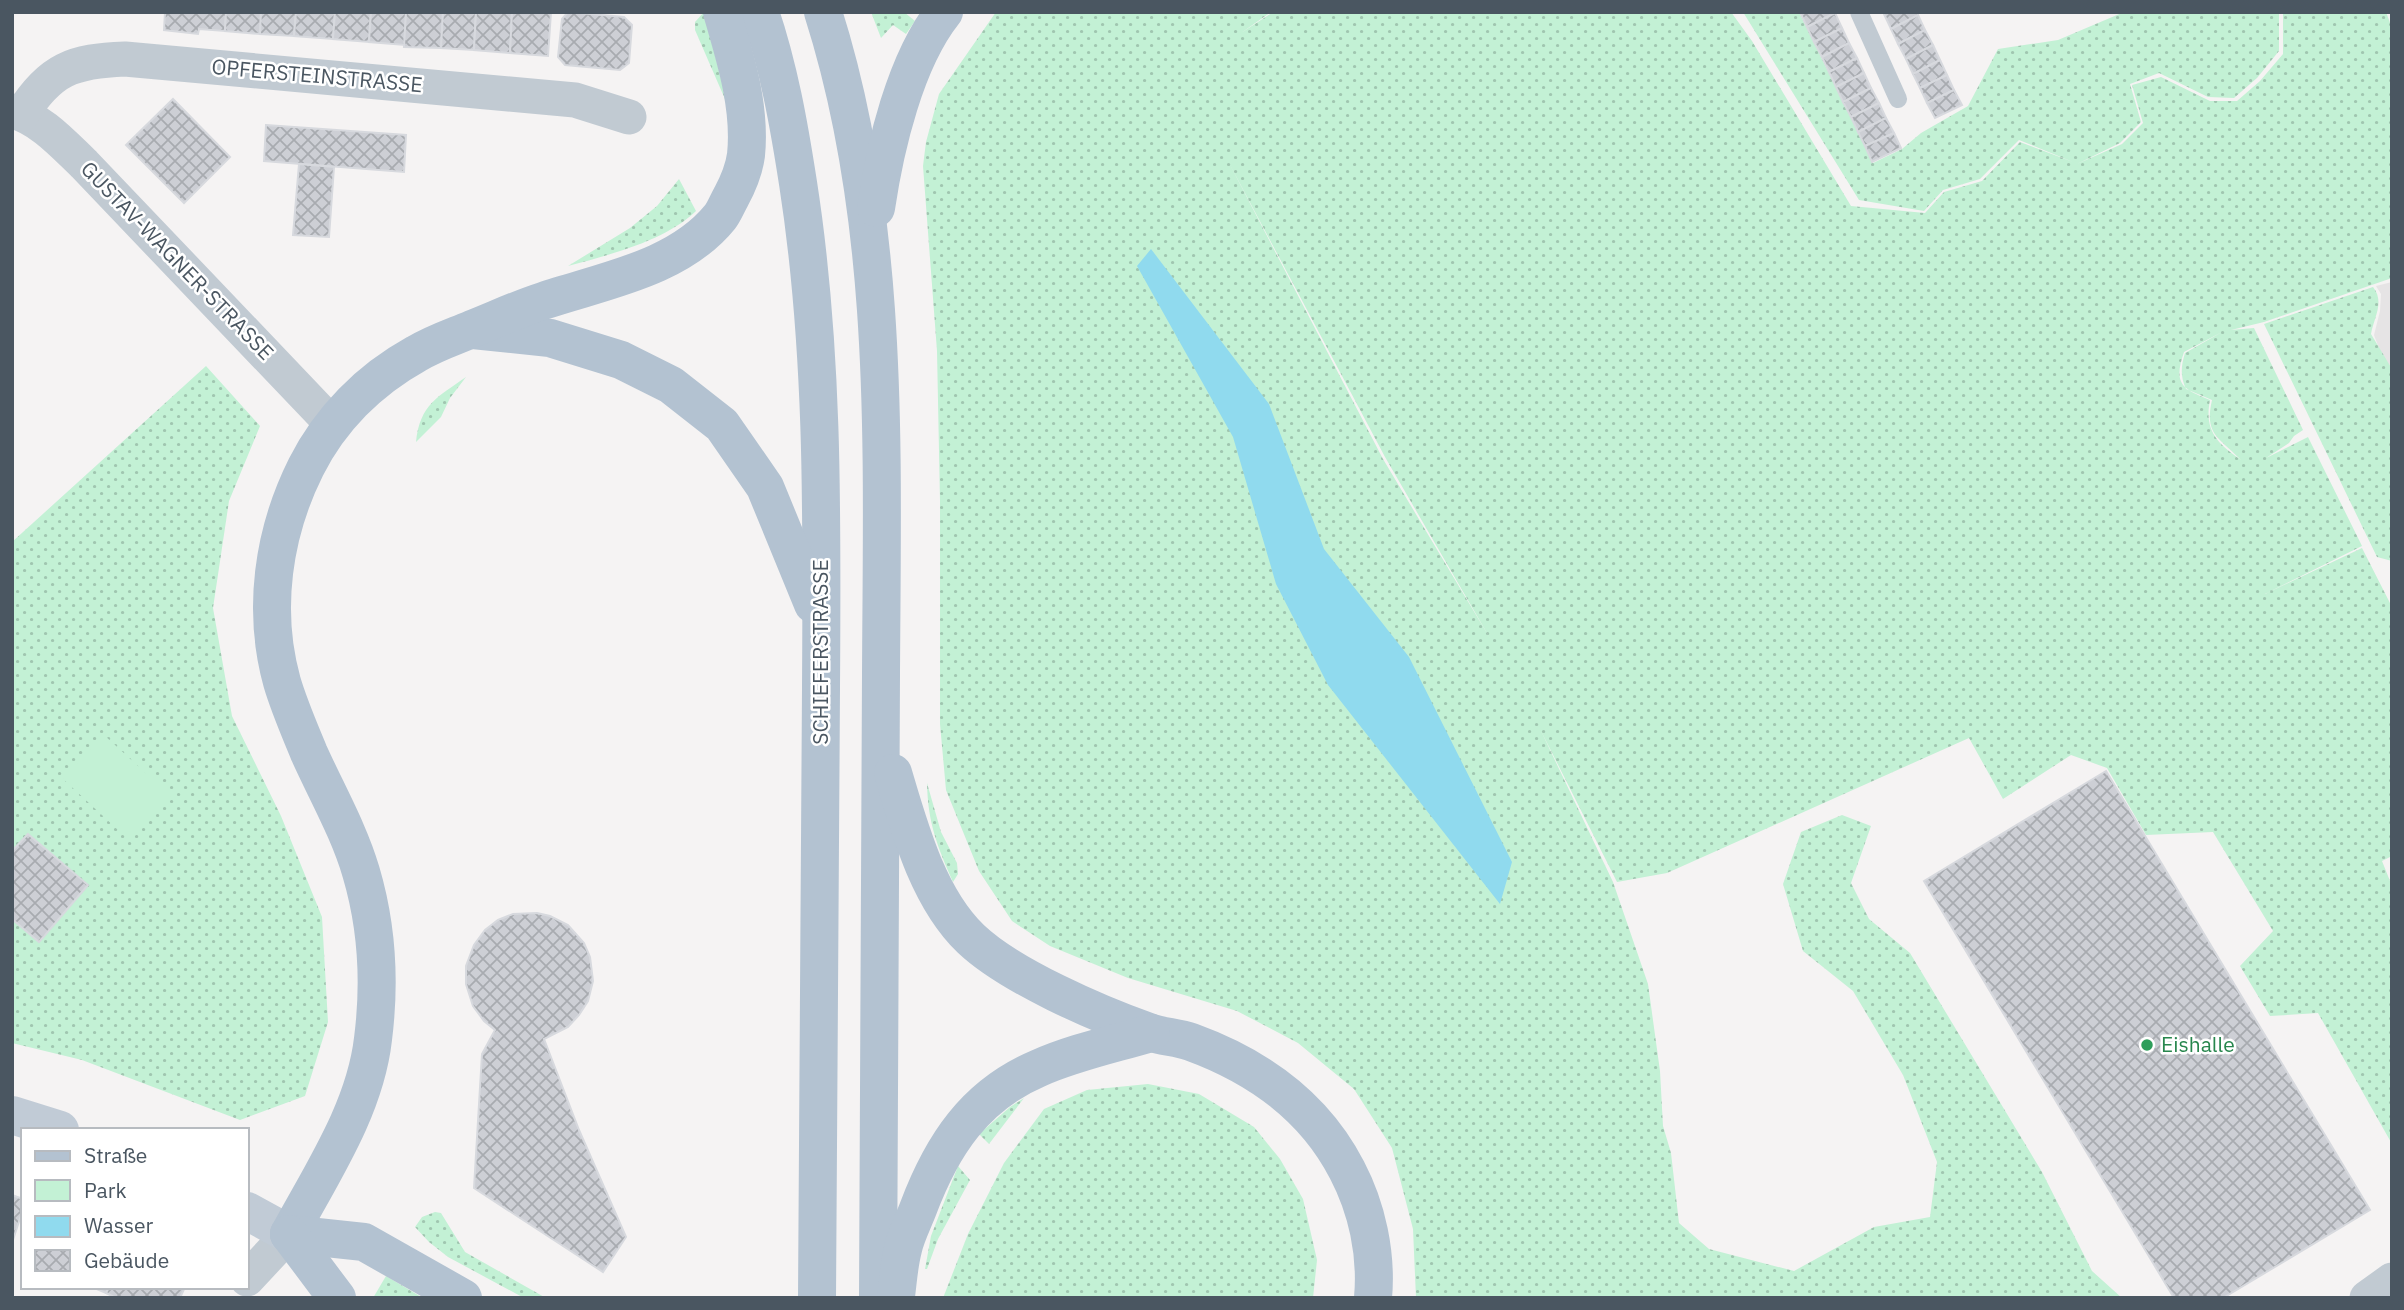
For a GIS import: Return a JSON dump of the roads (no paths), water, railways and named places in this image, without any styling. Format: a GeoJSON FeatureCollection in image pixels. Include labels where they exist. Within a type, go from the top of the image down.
{"type":"FeatureCollection","features":[{"type":"Feature","properties":{"kind":"main road"},"geometry":{"type":"LineString","coordinates":[[289,1234],[357,1101],[373,1042],[377,971],[373,925],[361,871],[338,813],[309,753],[282,683],[273,624],[271,582],[279,539],[291,501],[306,465],[332,424],[349,403],[388,371],[424,349],[523,308],[611,280],[672,256],[720,217],[738,184],[746,156],[746,124],[738,69],[722,12]]}},
{"type":"Feature","properties":{"kind":"main road","name":"SCHIEFERSTRASSE"},"geometry":{"type":"LineString","coordinates":[[760,12],[771,43],[783,96],[807,250],[817,372],[821,626],[817,1298]]}},
{"type":"Feature","properties":{"kind":"main road"},"geometry":{"type":"LineString","coordinates":[[823,12],[856,142],[870,248],[881,411],[878,1298]]}},
{"type":"Feature","properties":{"kind":"main road"},"geometry":{"type":"LineString","coordinates":[[870,248],[882,173],[896,117],[927,37],[944,12]]}},
{"type":"Feature","properties":{"kind":"main road"},"geometry":{"type":"LineString","coordinates":[[470,330],[550,338],[621,359],[671,385],[722,425],[765,487],[821,626]]}},
{"type":"Feature","properties":{"kind":"main road"},"geometry":{"type":"LineString","coordinates":[[881,734],[908,824],[930,878],[956,921],[971,939],[1029,978],[1151,1033],[1188,1041],[1247,1067],[1292,1098],[1314,1122],[1341,1158],[1357,1189],[1370,1236],[1375,1281],[1373,1298]]}},
{"type":"Feature","properties":{"kind":"main road"},"geometry":{"type":"LineString","coordinates":[[896,1298],[903,1249],[924,1192],[956,1133],[977,1108],[1003,1087],[1038,1068],[1151,1033]]}},
{"type":"Feature","properties":{"kind":"main road"},"geometry":{"type":"LineString","coordinates":[[12,1115],[54,1128]]}},
{"type":"Feature","properties":{"kind":"main road"},"geometry":{"type":"LineString","coordinates":[[248,1212],[289,1234],[364,1242],[463,1298]]}},
{"type":"Feature","properties":{"kind":"main road"},"geometry":{"type":"LineString","coordinates":[[289,1234],[337,1298]]}},
{"type":"Feature","properties":{"kind":"street","name":"OPFERSTEINSTRASSE"},"geometry":{"type":"LineString","coordinates":[[17,112],[47,80],[70,68],[97,60],[125,59],[575,100],[629,117]]}},
{"type":"Feature","properties":{"kind":"street","name":"GUSTAV-WAGNER-STRASSE"},"geometry":{"type":"LineString","coordinates":[[17,112],[51,133],[92,172],[332,424]]}},
{"type":"Feature","properties":{"kind":"street"},"geometry":{"type":"LineString","coordinates":[[248,1278],[289,1234]]}},
{"type":"Feature","properties":{"kind":"street"},"geometry":{"type":"LineString","coordinates":[[2367,1298],[2392,1280]]}},
{"type":"Feature","properties":{"kind":"lane"},"geometry":{"type":"LineString","coordinates":[[1859,12],[1898,99]]}},
{"type":"Feature","properties":{"kind":"water"},"geometry":{"type":"Polygon","coordinates":[[[1151,249],[1269,404],[1324,549],[1409,657],[1512,862],[1500,904],[1328,685],[1276,584],[1233,437],[1137,266],[1151,249]]]}},
{"type":"Feature","properties":{"kind":"place","name":"Eishalle"},"geometry":{"type":"Point","coordinates":[2147,1045]}}]}
